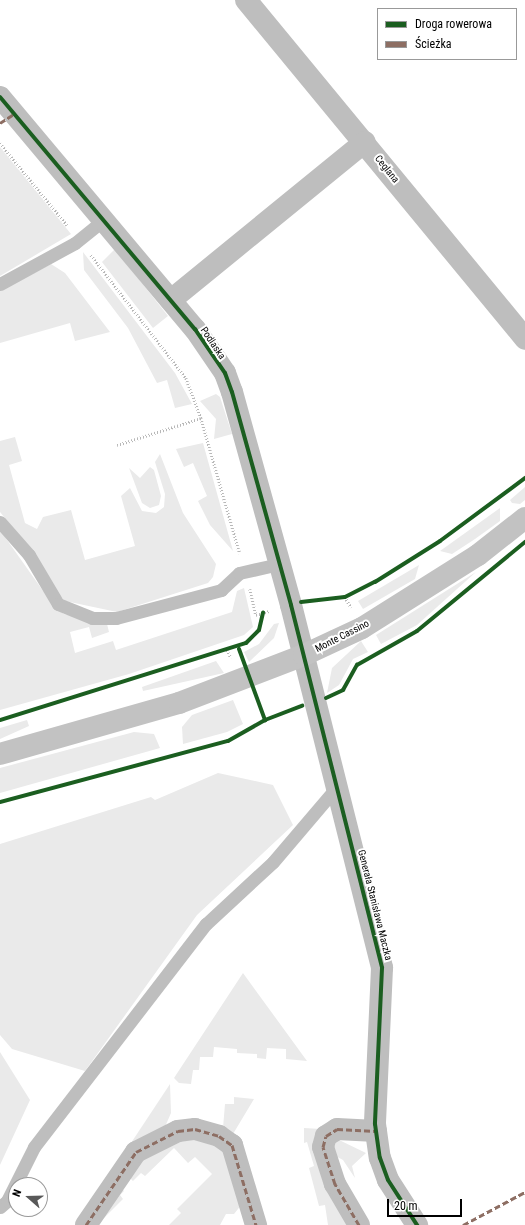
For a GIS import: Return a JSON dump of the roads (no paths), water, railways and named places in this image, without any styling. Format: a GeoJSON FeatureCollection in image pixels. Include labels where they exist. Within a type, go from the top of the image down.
{"type":"FeatureCollection","features":[{"type":"Feature","properties":{"kind":"main road","name":"Monte Cassino"},"geometry":{"type":"LineString","coordinates":[[0,754],[178,703],[304,655],[362,628],[478,555],[525,518]]}},
{"type":"Feature","properties":{"kind":"street","name":"Ceglana"},"geometry":{"type":"LineString","coordinates":[[246,0],[365,142],[525,338]]}},
{"type":"Feature","properties":{"kind":"street","name":"Podlaska"},"geometry":{"type":"LineString","coordinates":[[0,97],[7,119],[103,220],[171,300],[224,373],[232,392],[304,655]]}},
{"type":"Feature","properties":{"kind":"street"},"geometry":{"type":"LineString","coordinates":[[171,300],[365,142]]}},
{"type":"Feature","properties":{"kind":"street","name":"Generała Stanisława Maczka"},"geometry":{"type":"LineString","coordinates":[[304,655],[382,968],[376,1131],[380,1158],[388,1180],[418,1225]]}},
{"type":"Feature","properties":{"kind":"street"},"geometry":{"type":"LineString","coordinates":[[86,1225],[136,1152],[178,1131],[195,1129],[219,1136],[232,1145],[256,1225]]}},
{"type":"Feature","properties":{"kind":"street"},"geometry":{"type":"LineString","coordinates":[[360,1225],[335,1184],[323,1147],[326,1136],[337,1129],[376,1131]]}},
{"type":"Feature","properties":{"kind":"lane"},"geometry":{"type":"LineString","coordinates":[[0,284],[79,239],[103,220]]}},
{"type":"Feature","properties":{"kind":"lane"},"geometry":{"type":"LineString","coordinates":[[0,522],[29,555],[58,604],[92,618],[116,618],[221,590],[239,573],[279,564]]}},
{"type":"Feature","properties":{"kind":"lane"},"geometry":{"type":"LineString","coordinates":[[0,1207],[7,1201],[34,1147],[206,924],[273,862],[336,788]]}}]}
